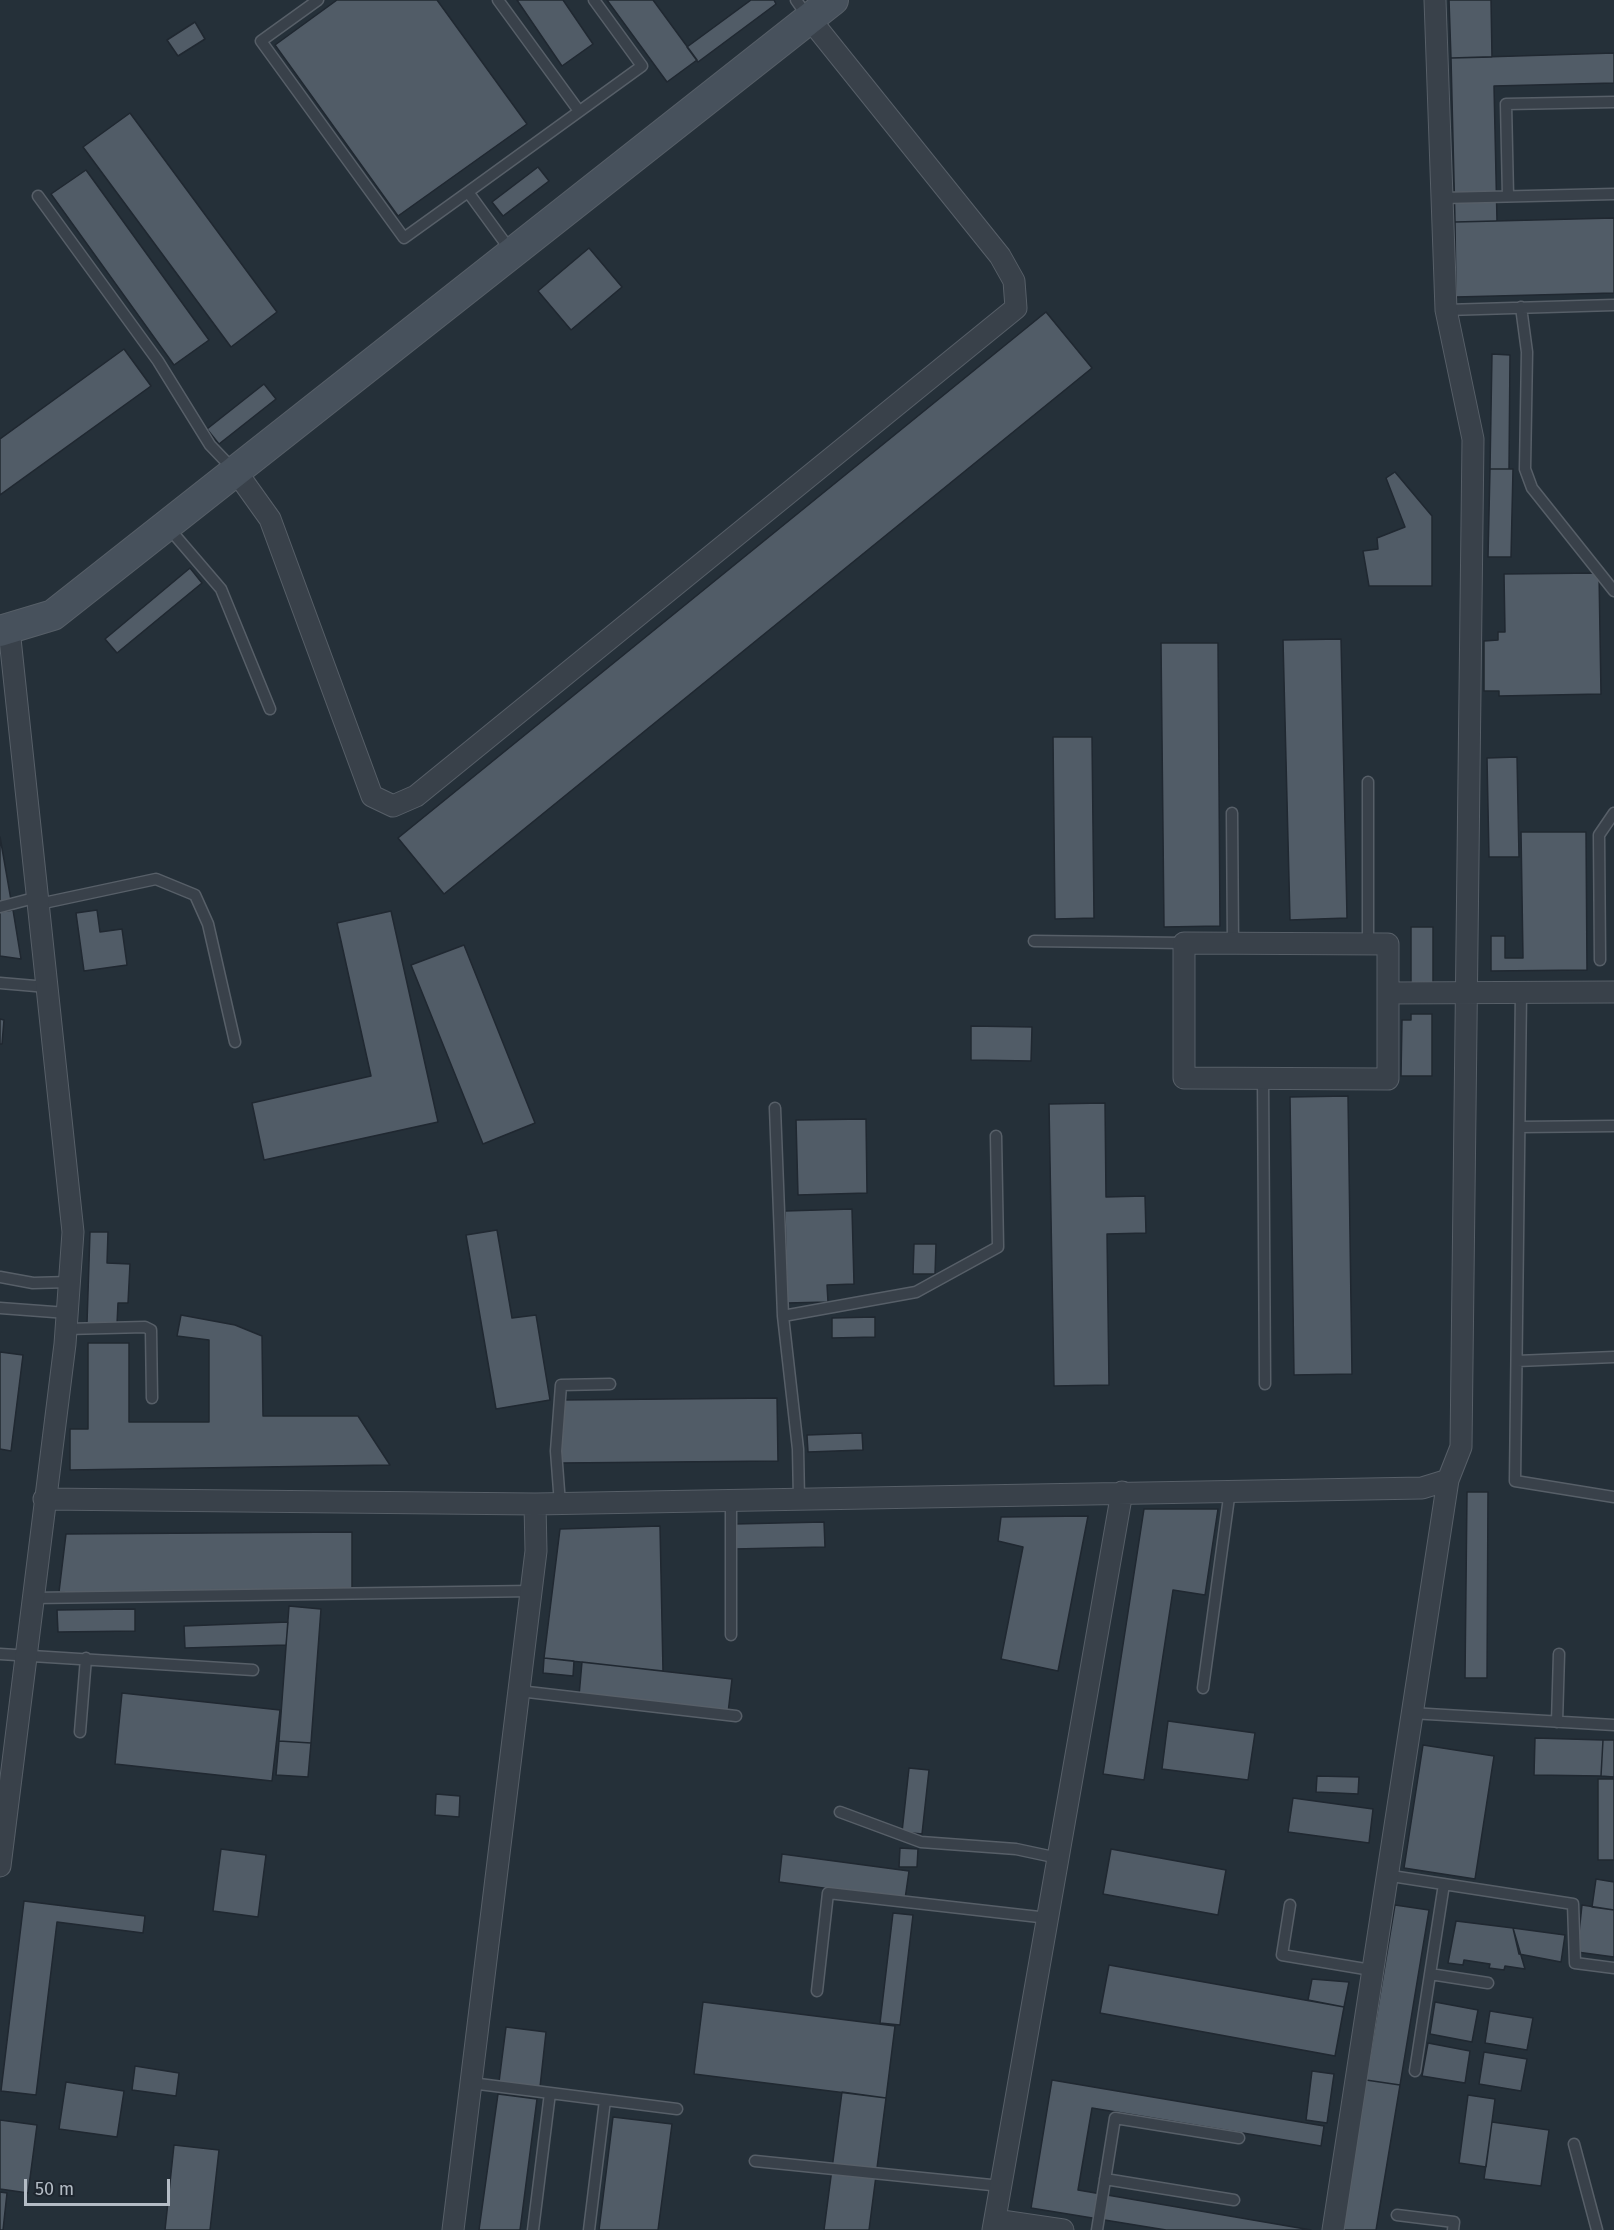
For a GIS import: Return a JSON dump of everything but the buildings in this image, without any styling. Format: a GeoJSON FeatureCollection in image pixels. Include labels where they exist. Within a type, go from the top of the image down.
{"type":"FeatureCollection","features":[{"type":"Feature","properties":{"kind":"street"},"geometry":{"type":"LineString","coordinates":[[0,1866],[66,1321],[73,1232],[38,900],[6,664],[5,630],[53,615],[511,251],[803,9],[833,0]]}},
{"type":"Feature","properties":{"kind":"street"},"geometry":{"type":"LineString","coordinates":[[1333,2230],[1385,1875],[1448,1480],[1461,1447],[1473,439],[1446,310],[1435,0]]}},
{"type":"Feature","properties":{"kind":"street"},"geometry":{"type":"LineString","coordinates":[[235,470],[270,519],[372,796],[393,806],[416,796],[1016,308],[1014,281],[1000,256],[803,9]]}},
{"type":"Feature","properties":{"kind":"street"},"geometry":{"type":"LineString","coordinates":[[1184,944],[1368,944],[1388,944],[1388,1079],[1184,1078],[1184,944]]}},
{"type":"Feature","properties":{"kind":"street"},"geometry":{"type":"LineString","coordinates":[[1388,993],[1614,992]]}},
{"type":"Feature","properties":{"kind":"street"},"geometry":{"type":"LineString","coordinates":[[44,1499],[560,1504],[1422,1488],[1448,1480]]}},
{"type":"Feature","properties":{"kind":"street"},"geometry":{"type":"LineString","coordinates":[[1063,2230],[994,2225],[1122,1492]]}},
{"type":"Feature","properties":{"kind":"street"},"geometry":{"type":"LineString","coordinates":[[453,2230],[536,1551],[535,1504]]}},
{"type":"Feature","properties":{"kind":"lane"},"geometry":{"type":"LineString","coordinates":[[318,0],[261,41],[404,238],[642,66],[594,0]]}},
{"type":"Feature","properties":{"kind":"lane"},"geometry":{"type":"LineString","coordinates":[[498,0],[579,111]]}},
{"type":"Feature","properties":{"kind":"lane"},"geometry":{"type":"LineString","coordinates":[[1508,196],[1506,104],[1614,102]]}},
{"type":"Feature","properties":{"kind":"lane"},"geometry":{"type":"LineString","coordinates":[[468,192],[511,251]]}},
{"type":"Feature","properties":{"kind":"lane"},"geometry":{"type":"LineString","coordinates":[[1442,198],[1614,194]]}},
{"type":"Feature","properties":{"kind":"lane"},"geometry":{"type":"LineString","coordinates":[[38,196],[158,361],[210,445],[235,470]]}},
{"type":"Feature","properties":{"kind":"lane"},"geometry":{"type":"LineString","coordinates":[[1446,310],[1614,305]]}},
{"type":"Feature","properties":{"kind":"lane"},"geometry":{"type":"LineString","coordinates":[[1521,307],[1527,352],[1525,470],[1532,488],[1614,591]]}},
{"type":"Feature","properties":{"kind":"lane"},"geometry":{"type":"LineString","coordinates":[[166,525],[221,589],[270,709]]}},
{"type":"Feature","properties":{"kind":"lane"},"geometry":{"type":"LineString","coordinates":[[1368,782],[1368,944]]}},
{"type":"Feature","properties":{"kind":"lane"},"geometry":{"type":"LineString","coordinates":[[1232,813],[1233,944]]}},
{"type":"Feature","properties":{"kind":"lane"},"geometry":{"type":"LineString","coordinates":[[1600,960],[1599,835],[1614,813]]}},
{"type":"Feature","properties":{"kind":"lane"},"geometry":{"type":"LineString","coordinates":[[0,907],[156,879],[195,895],[208,924],[235,1042]]}},
{"type":"Feature","properties":{"kind":"lane"},"geometry":{"type":"LineString","coordinates":[[1034,941],[1184,944]]}},
{"type":"Feature","properties":{"kind":"lane"},"geometry":{"type":"LineString","coordinates":[[0,983],[47,987]]}},
{"type":"Feature","properties":{"kind":"lane"},"geometry":{"type":"LineString","coordinates":[[1521,993],[1515,1481],[1614,1497]]}},
{"type":"Feature","properties":{"kind":"lane"},"geometry":{"type":"LineString","coordinates":[[1263,1078],[1265,1384]]}},
{"type":"Feature","properties":{"kind":"lane"},"geometry":{"type":"LineString","coordinates":[[776,1108],[783,1316],[798,1449],[799,1499]]}},
{"type":"Feature","properties":{"kind":"lane"},"geometry":{"type":"LineString","coordinates":[[1520,1127],[1614,1126]]}},
{"type":"Feature","properties":{"kind":"lane"},"geometry":{"type":"LineString","coordinates":[[783,1316],[916,1292],[998,1247],[996,1136]]}},
{"type":"Feature","properties":{"kind":"lane"},"geometry":{"type":"LineString","coordinates":[[0,1277],[33,1282],[69,1282]]}},
{"type":"Feature","properties":{"kind":"lane"},"geometry":{"type":"LineString","coordinates":[[0,1308],[66,1321],[151,1330],[152,1398]]}},
{"type":"Feature","properties":{"kind":"lane"},"geometry":{"type":"LineString","coordinates":[[1516,1361],[1614,1357]]}},
{"type":"Feature","properties":{"kind":"lane"},"geometry":{"type":"LineString","coordinates":[[560,1504],[555,1451],[561,1385],[610,1384]]}},
{"type":"Feature","properties":{"kind":"lane"},"geometry":{"type":"LineString","coordinates":[[1203,1688],[1230,1490]]}},
{"type":"Feature","properties":{"kind":"lane"},"geometry":{"type":"LineString","coordinates":[[731,1500],[731,1635]]}},
{"type":"Feature","properties":{"kind":"lane"},"geometry":{"type":"LineString","coordinates":[[32,1598],[531,1591]]}},
{"type":"Feature","properties":{"kind":"lane"},"geometry":{"type":"LineString","coordinates":[[0,1654],[253,1670]]}},
{"type":"Feature","properties":{"kind":"lane"},"geometry":{"type":"LineString","coordinates":[[1557,1722],[1559,1654]]}},
{"type":"Feature","properties":{"kind":"lane"},"geometry":{"type":"LineString","coordinates":[[80,1732],[86,1658]]}},
{"type":"Feature","properties":{"kind":"lane"},"geometry":{"type":"LineString","coordinates":[[519,1691],[736,1716]]}},
{"type":"Feature","properties":{"kind":"lane"},"geometry":{"type":"LineString","coordinates":[[1411,1713],[1614,1725]]}},
{"type":"Feature","properties":{"kind":"lane"},"geometry":{"type":"LineString","coordinates":[[840,1812],[921,1842],[1016,1849],[1058,1858]]}},
{"type":"Feature","properties":{"kind":"lane"},"geometry":{"type":"LineString","coordinates":[[1385,1875],[1573,1904],[1575,1963],[1614,1968]]}},
{"type":"Feature","properties":{"kind":"lane"},"geometry":{"type":"LineString","coordinates":[[1415,2071],[1444,1884]]}},
{"type":"Feature","properties":{"kind":"lane"},"geometry":{"type":"LineString","coordinates":[[817,1991],[828,1893],[1048,1918]]}},
{"type":"Feature","properties":{"kind":"lane"},"geometry":{"type":"LineString","coordinates":[[1290,1905],[1282,1955],[1371,1970]]}},
{"type":"Feature","properties":{"kind":"lane"},"geometry":{"type":"LineString","coordinates":[[1430,1974],[1488,1983]]}},
{"type":"Feature","properties":{"kind":"lane"},"geometry":{"type":"LineString","coordinates":[[471,2083],[677,2109]]}},
{"type":"Feature","properties":{"kind":"lane"},"geometry":{"type":"LineString","coordinates":[[533,2230],[550,2093]]}},
{"type":"Feature","properties":{"kind":"lane"},"geometry":{"type":"LineString","coordinates":[[589,2230],[605,2100]]}},
{"type":"Feature","properties":{"kind":"lane"},"geometry":{"type":"LineString","coordinates":[[1097,2230],[1115,2118],[1239,2138]]}},
{"type":"Feature","properties":{"kind":"lane"},"geometry":{"type":"LineString","coordinates":[[1574,2144],[1598,2230]]}},
{"type":"Feature","properties":{"kind":"lane"},"geometry":{"type":"LineString","coordinates":[[755,2161],[1001,2186]]}},
{"type":"Feature","properties":{"kind":"lane"},"geometry":{"type":"LineString","coordinates":[[1105,2179],[1234,2200]]}},
{"type":"Feature","properties":{"kind":"lane"},"geometry":{"type":"LineString","coordinates":[[1397,2215],[1454,2222],[1453,2230]]}}]}
